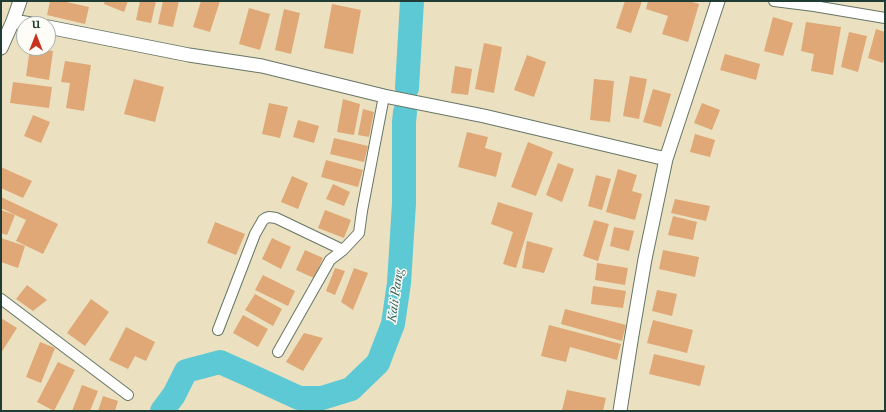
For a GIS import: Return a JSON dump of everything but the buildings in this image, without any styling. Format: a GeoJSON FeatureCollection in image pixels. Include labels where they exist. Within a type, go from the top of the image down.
{"type":"FeatureCollection","features":[{"type":"Feature","properties":{"kind":"street"},"geometry":{"type":"LineString","coordinates":[[1,48],[20,1]]}},
{"type":"Feature","properties":{"kind":"street"},"geometry":{"type":"LineString","coordinates":[[620,411],[645,259],[666,159],[718,1]]}},
{"type":"Feature","properties":{"kind":"street"},"geometry":{"type":"LineString","coordinates":[[774,1],[885,18]]}},
{"type":"Feature","properties":{"kind":"street"},"geometry":{"type":"LineString","coordinates":[[56,29],[189,55],[262,66],[388,96],[484,116]]}},
{"type":"Feature","properties":{"kind":"street"},"geometry":{"type":"LineString","coordinates":[[388,96],[484,116],[666,159]]}},
{"type":"Feature","properties":{"kind":"street"},"geometry":{"type":"LineString","coordinates":[[278,352],[330,260],[343,250],[359,233],[362,211],[388,96]]}},
{"type":"Feature","properties":{"kind":"street"},"geometry":{"type":"LineString","coordinates":[[218,330],[255,234],[263,220],[266,218],[276,218],[343,250]]}},
{"type":"Feature","properties":{"kind":"street"},"geometry":{"type":"LineString","coordinates":[[1,300],[128,395]]}},
{"type":"Feature","properties":{"kind":"waterway","name":"Kali Pang"},"geometry":{"type":"LineString","coordinates":[[407,88],[412,1]]}},
{"type":"Feature","properties":{"kind":"waterway","name":"Kali Pang"},"geometry":{"type":"LineString","coordinates":[[162,411],[174,395],[186,371],[220,362],[299,398],[322,398],[351,389],[378,363],[393,324],[399,283],[404,203],[405,112]]}}]}
